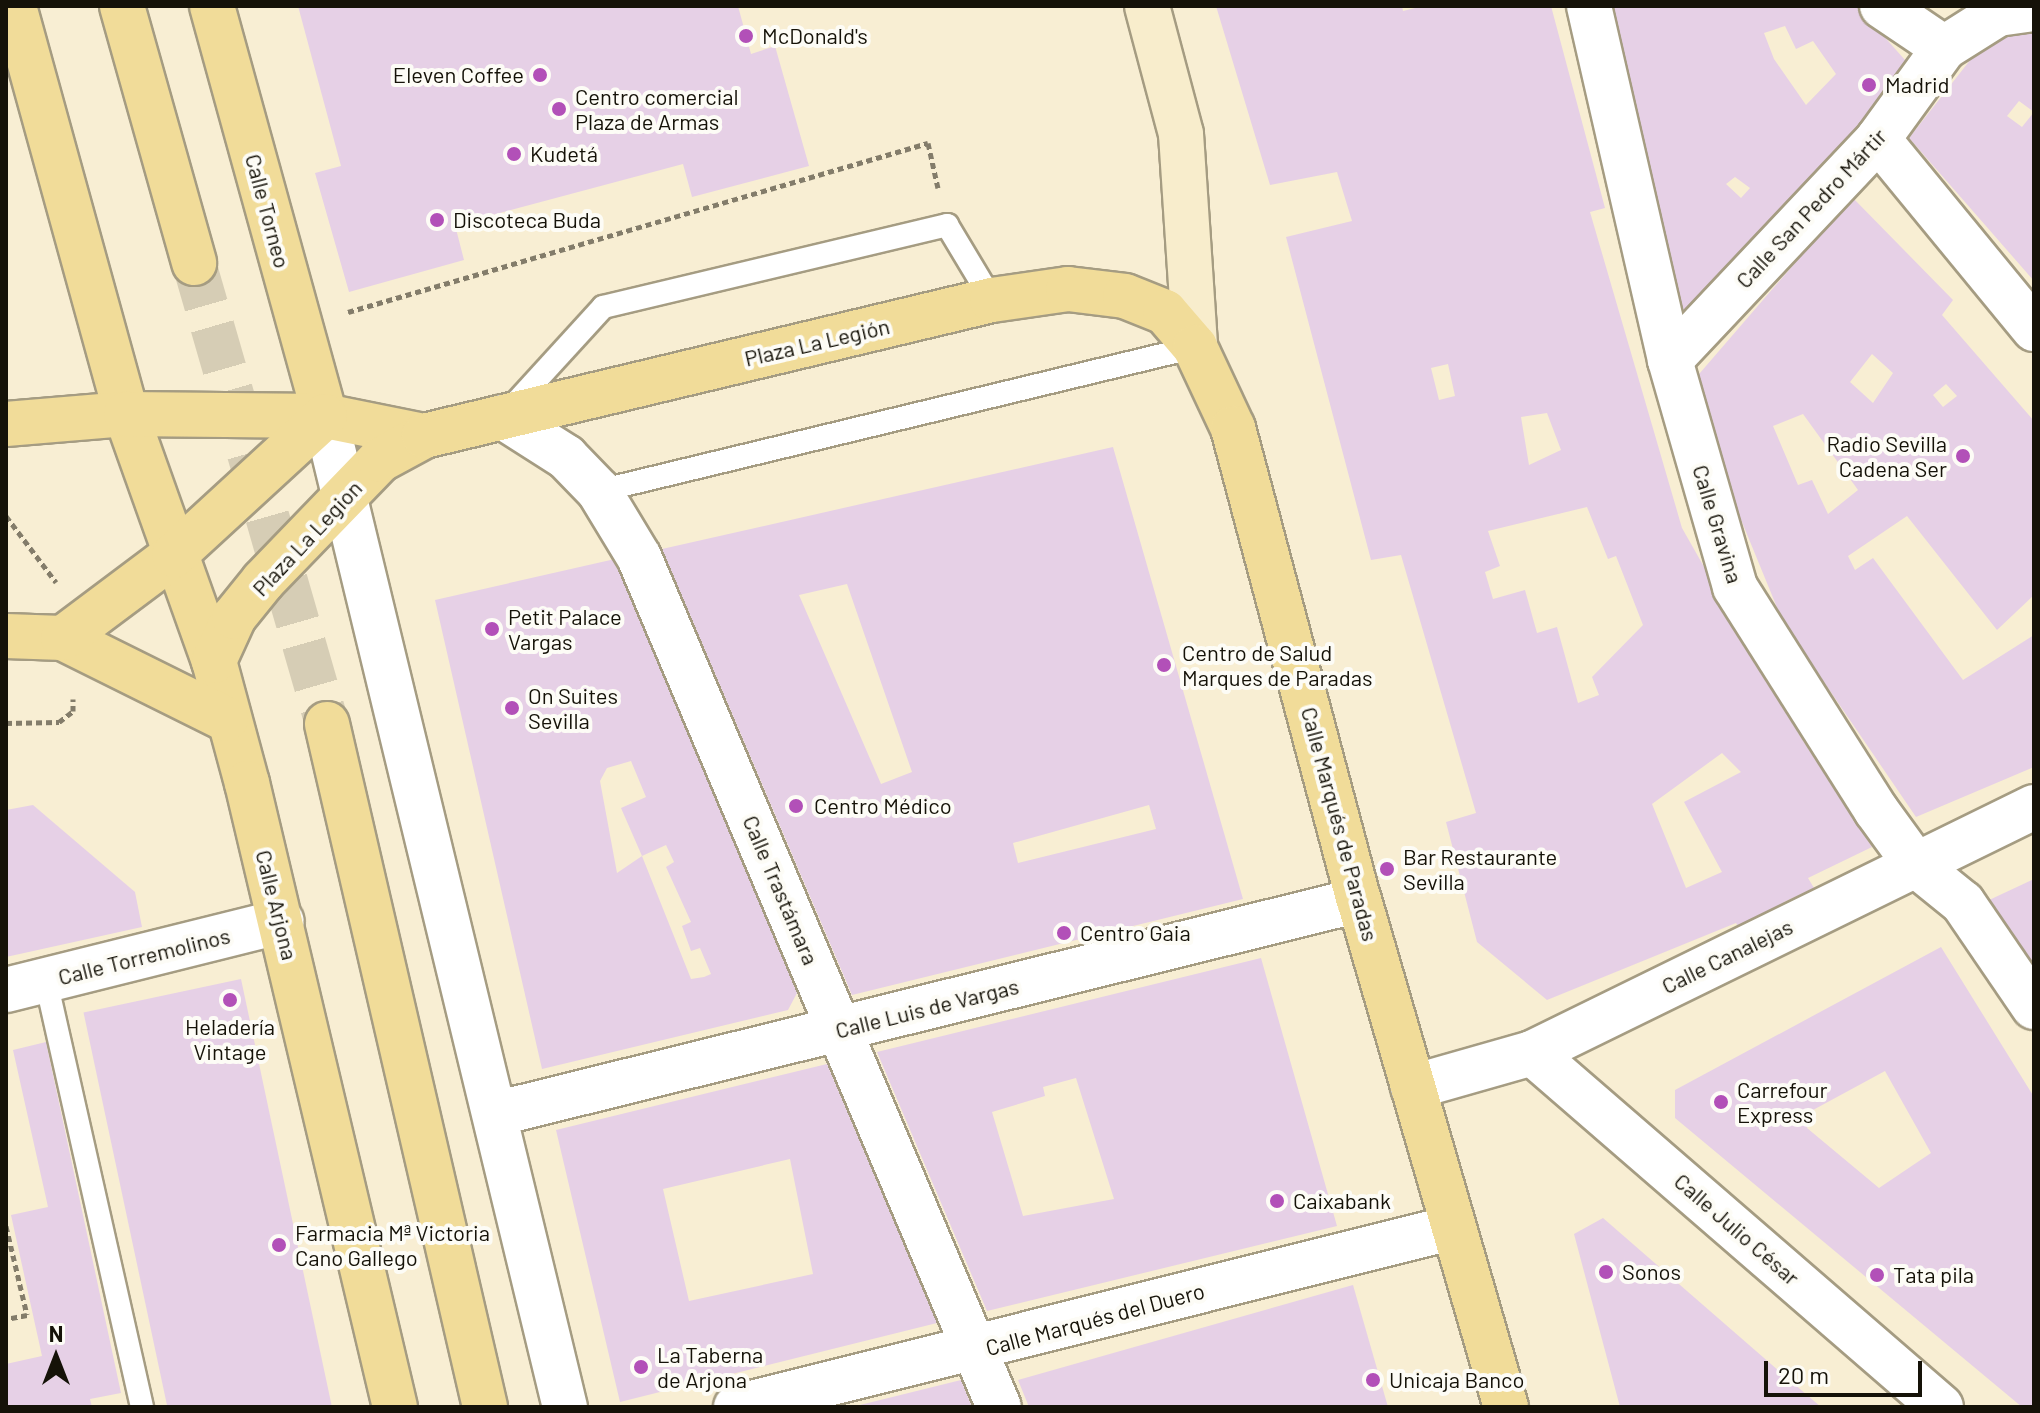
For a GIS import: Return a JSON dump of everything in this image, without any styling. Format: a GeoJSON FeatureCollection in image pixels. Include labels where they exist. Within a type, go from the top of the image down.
{"type":"FeatureCollection","features":[{"type":"Feature","properties":{"kind":"main road"},"geometry":{"type":"LineString","coordinates":[[14,6],[126,414]]}},
{"type":"Feature","properties":{"kind":"main road"},"geometry":{"type":"LineString","coordinates":[[122,6],[194,263]]}},
{"type":"Feature","properties":{"kind":"main road","name":"Calle Torneo"},"geometry":{"type":"LineString","coordinates":[[212,6],[325,416]]}},
{"type":"Feature","properties":{"kind":"main road","name":"Calle Marqués de Paradas"},"geometry":{"type":"LineString","coordinates":[[1147,6],[1181,134],[1195,347],[1233,428],[1359,900],[1506,1407]]}},
{"type":"Feature","properties":{"kind":"main road","name":"Plaza La Legión"},"geometry":{"type":"LineString","coordinates":[[424,436],[992,300],[1068,289],[1125,296],[1165,312],[1195,347]]}},
{"type":"Feature","properties":{"kind":"main road"},"geometry":{"type":"LineString","coordinates":[[6,424],[126,414],[325,416],[424,436]]}},
{"type":"Feature","properties":{"kind":"main road","name":"Calle Arjona"},"geometry":{"type":"LineString","coordinates":[[126,414],[214,661],[226,719],[282,921],[395,1407]]}},
{"type":"Feature","properties":{"kind":"main road"},"geometry":{"type":"LineString","coordinates":[[63,638],[174,555],[325,416]]}},
{"type":"Feature","properties":{"kind":"main road","name":"Plaza La Legion"},"geometry":{"type":"LineString","coordinates":[[214,661],[234,617],[263,581],[380,460],[424,436]]}},
{"type":"Feature","properties":{"kind":"main road"},"geometry":{"type":"LineString","coordinates":[[6,636],[63,638],[226,719]]}},
{"type":"Feature","properties":{"kind":"main road"},"geometry":{"type":"LineString","coordinates":[[327,724],[485,1407]]}},
{"type":"Feature","properties":{"kind":"street","name":"Calle Gravina"},"geometry":{"type":"LineString","coordinates":[[1589,6],[1670,360],[1735,587],[1916,865],[1963,903],[2034,1007]]}},
{"type":"Feature","properties":{"kind":"street"},"geometry":{"type":"LineString","coordinates":[[1882,6],[1944,48]]}},
{"type":"Feature","properties":{"kind":"street","name":"Calle San Pedro Mártir"},"geometry":{"type":"LineString","coordinates":[[1670,360],[1878,139],[1944,48],[1998,14],[2034,9]]}},
{"type":"Feature","properties":{"kind":"street"},"geometry":{"type":"LineString","coordinates":[[1878,139],[2034,329]]}},
{"type":"Feature","properties":{"kind":"street"},"geometry":{"type":"LineString","coordinates":[[325,416],[565,1407]]}},
{"type":"Feature","properties":{"kind":"street","name":"Calle Trastámara"},"geometry":{"type":"LineString","coordinates":[[503,417],[566,457],[599,491],[639,557],[999,1407]]}},
{"type":"Feature","properties":{"kind":"street","name":"Calle Canalejas"},"geometry":{"type":"LineString","coordinates":[[1413,1087],[1532,1053],[2034,807]]}},
{"type":"Feature","properties":{"kind":"street","name":"Calle Luis de Vargas"},"geometry":{"type":"LineString","coordinates":[[495,1114],[1359,900]]}},
{"type":"Feature","properties":{"kind":"street","name":"Calle Torremolinos"},"geometry":{"type":"LineString","coordinates":[[26,985],[282,921]]}},
{"type":"Feature","properties":{"kind":"street","name":"Calle Julio César"},"geometry":{"type":"LineString","coordinates":[[1532,1053],[1941,1407]]}},
{"type":"Feature","properties":{"kind":"street","name":"Calle Marqués del Duero"},"geometry":{"type":"LineString","coordinates":[[736,1407],[975,1350],[1454,1227]]}},
{"type":"Feature","properties":{"kind":"lane"},"geometry":{"type":"LineString","coordinates":[[503,417],[603,307],[947,225],[992,300]]}},
{"type":"Feature","properties":{"kind":"lane"},"geometry":{"type":"LineString","coordinates":[[599,491],[1195,347]]}},
{"type":"Feature","properties":{"kind":"lane"},"geometry":{"type":"LineString","coordinates":[[26,985],[142,1407]]}},
{"type":"Feature","properties":{"kind":"path"},"geometry":{"type":"LineString","coordinates":[[6,516],[56,577]]}},
{"type":"Feature","properties":{"kind":"path"},"geometry":{"type":"LineString","coordinates":[[6,723],[59,722],[73,711],[72,689]]}},
{"type":"Feature","properties":{"kind":"path"},"geometry":{"type":"LineString","coordinates":[[6,1226],[27,1315],[6,1319]]}},
{"type":"Feature","properties":{"kind":"building","name":"Centro comercial Plaza de Armas"},"geometry":{"type":"Polygon","coordinates":[[[298,6],[738,6],[751,54],[775,46],[809,166],[692,197],[683,164],[455,225],[464,260],[349,292],[315,173],[341,166],[298,6]]]}},
{"type":"Feature","properties":{"kind":"building"},"geometry":{"type":"Polygon","coordinates":[[[1216,6],[1402,6],[1403,11],[1423,6],[1551,6],[1605,208],[1590,212],[1682,528],[1800,736],[1872,847],[1808,878],[1814,888],[1784,902],[1787,910],[1741,931],[1736,923],[1547,1000],[1477,942],[1446,822],[1476,813],[1401,555],[1371,560],[1286,237],[1352,221],[1337,172],[1270,185],[1216,6]],[[1448,364],[1431,368],[1439,400],[1455,396],[1448,364]],[[1547,413],[1521,417],[1529,465],[1561,450],[1547,413]],[[1587,507],[1488,531],[1500,566],[1485,572],[1493,599],[1525,590],[1537,633],[1557,627],[1578,703],[1599,695],[1592,677],[1643,625],[1616,556],[1608,559],[1587,507]],[[1722,753],[1652,804],[1686,888],[1722,872],[1684,802],[1741,772],[1722,753]]]}},
{"type":"Feature","properties":{"kind":"building"},"geometry":{"type":"Polygon","coordinates":[[[1602,6],[1857,6],[1913,69],[1677,340],[1602,6]],[[1785,26],[1764,33],[1774,59],[1806,105],[1836,74],[1813,41],[1796,49],[1785,26]],[[1735,177],[1726,184],[1741,198],[1750,188],[1735,177]]]}},
{"type":"Feature","properties":{"kind":"building"},"geometry":{"type":"Polygon","coordinates":[[[2034,31],[2034,112],[2034,281],[1909,138],[1989,36],[2034,31]],[[2019,101],[2007,116],[2022,127],[2034,112],[2019,101]]]}},
{"type":"Feature","properties":{"kind":"building"},"geometry":{"type":"Polygon","coordinates":[[[1852,197],[1953,300],[1942,315],[2034,421],[2034,595],[1997,630],[1907,516],[1848,556],[1855,570],[1873,558],[1963,680],[2034,635],[2034,767],[1916,817],[1783,622],[1687,388],[1852,197]],[[1872,354],[1850,382],[1873,403],[1893,373],[1872,354]],[[1946,384],[1933,395],[1943,407],[1957,396],[1946,384]],[[1803,414],[1773,426],[1798,485],[1812,480],[1828,514],[1858,490],[1803,414]]]}},
{"type":"Feature","properties":{"kind":"building"},"geometry":{"type":"Polygon","coordinates":[[[1113,447],[1243,899],[852,995],[662,549],[1113,447]],[[847,584],[799,595],[881,784],[912,772],[847,584]],[[1149,805],[1013,843],[1018,863],[1156,829],[1149,805]]]}},
{"type":"Feature","properties":{"kind":"building"},"geometry":{"type":"Polygon","coordinates":[[[615,559],[797,993],[788,1010],[542,1069],[435,600],[615,559]],[[631,761],[607,768],[600,781],[617,873],[642,856],[621,808],[646,797],[631,761]],[[666,845],[642,856],[691,979],[704,977],[711,974],[700,948],[691,951],[682,926],[691,922],[666,867],[674,862],[666,845]]]}},
{"type":"Feature","properties":{"kind":"building"},"geometry":{"type":"Polygon","coordinates":[[[33,805],[135,892],[142,927],[6,957],[6,810],[33,805]]]}},
{"type":"Feature","properties":{"kind":"building"},"geometry":{"type":"Polygon","coordinates":[[[2034,879],[2034,969],[1987,901],[2034,879]]]}},
{"type":"Feature","properties":{"kind":"building"},"geometry":{"type":"Polygon","coordinates":[[[1941,947],[2034,1097],[2034,1407],[2022,1407],[1675,1118],[1675,1090],[1941,947]],[[1885,1071],[1813,1110],[1807,1128],[1879,1188],[1931,1153],[1885,1071]]]}},
{"type":"Feature","properties":{"kind":"building"},"geometry":{"type":"Polygon","coordinates":[[[1261,958],[1337,1226],[987,1311],[877,1052],[1261,958]],[[1076,1078],[1043,1087],[1045,1096],[992,1112],[1023,1216],[1114,1199],[1076,1078]]]}},
{"type":"Feature","properties":{"kind":"building"},"geometry":{"type":"Polygon","coordinates":[[[241,979],[332,1407],[167,1407],[84,1012],[241,979]]]}},
{"type":"Feature","properties":{"kind":"building"},"geometry":{"type":"Polygon","coordinates":[[[46,1042],[121,1393],[90,1399],[92,1407],[6,1407],[6,1364],[42,1356],[11,1215],[48,1207],[13,1050],[46,1042]]]}},
{"type":"Feature","properties":{"kind":"building"},"geometry":{"type":"Polygon","coordinates":[[[827,1064],[937,1323],[620,1402],[556,1130],[827,1064]],[[790,1159],[663,1189],[689,1301],[813,1274],[790,1159]]]}},
{"type":"Feature","properties":{"kind":"building"},"geometry":{"type":"Polygon","coordinates":[[[1603,1218],[1821,1407],[1620,1407],[1574,1234],[1603,1218]]]}},
{"type":"Feature","properties":{"kind":"building"},"geometry":{"type":"Polygon","coordinates":[[[1353,1285],[1388,1407],[1029,1407],[1018,1380],[1353,1285]]]}},
{"type":"Feature","properties":{"kind":"building"},"geometry":{"type":"Polygon","coordinates":[[[961,1380],[972,1407],[856,1406],[961,1380]]]}},
{"type":"Feature","properties":{"kind":"tunnel"},"geometry":{"type":"LineString","coordinates":[[194,263],[327,724]]}},
{"type":"Feature","properties":{"kind":"place","name":"McDonald's"},"geometry":{"type":"Point","coordinates":[746,36]}},
{"type":"Feature","properties":{"kind":"place","name":"Eleven Coffee"},"geometry":{"type":"Point","coordinates":[540,75]}},
{"type":"Feature","properties":{"kind":"place","name":"Madrid"},"geometry":{"type":"Point","coordinates":[1869,85]}},
{"type":"Feature","properties":{"kind":"place","name":"Centro comercial Plaza de Armas"},"geometry":{"type":"Point","coordinates":[559,109]}},
{"type":"Feature","properties":{"kind":"place","name":"Kudetá"},"geometry":{"type":"Point","coordinates":[514,154]}},
{"type":"Feature","properties":{"kind":"place","name":"Discoteca Buda"},"geometry":{"type":"Point","coordinates":[437,220]}},
{"type":"Feature","properties":{"kind":"place","name":"Radio Sevilla Cadena Ser"},"geometry":{"type":"Point","coordinates":[1963,456]}},
{"type":"Feature","properties":{"kind":"place","name":"Petit Palace Vargas"},"geometry":{"type":"Point","coordinates":[492,629]}},
{"type":"Feature","properties":{"kind":"place","name":"Centro de Salud Marques de Paradas"},"geometry":{"type":"Point","coordinates":[1164,665]}},
{"type":"Feature","properties":{"kind":"place","name":"On Suites Sevilla"},"geometry":{"type":"Point","coordinates":[512,708]}},
{"type":"Feature","properties":{"kind":"place","name":"Centro Médico"},"geometry":{"type":"Point","coordinates":[796,806]}},
{"type":"Feature","properties":{"kind":"place","name":"Bar Restaurante Sevilla"},"geometry":{"type":"Point","coordinates":[1387,869]}},
{"type":"Feature","properties":{"kind":"place","name":"Centro Gaia"},"geometry":{"type":"Point","coordinates":[1064,933]}},
{"type":"Feature","properties":{"kind":"place","name":"Heladería Vintage"},"geometry":{"type":"Point","coordinates":[230,1000]}},
{"type":"Feature","properties":{"kind":"place","name":"Carrefour Express"},"geometry":{"type":"Point","coordinates":[1721,1102]}},
{"type":"Feature","properties":{"kind":"place","name":"Caixabank"},"geometry":{"type":"Point","coordinates":[1277,1201]}},
{"type":"Feature","properties":{"kind":"place","name":"Farmacia Mª Victoria Cano Gallego"},"geometry":{"type":"Point","coordinates":[279,1245]}},
{"type":"Feature","properties":{"kind":"place","name":"Sonos"},"geometry":{"type":"Point","coordinates":[1606,1272]}},
{"type":"Feature","properties":{"kind":"place","name":"Tata pila"},"geometry":{"type":"Point","coordinates":[1877,1275]}},
{"type":"Feature","properties":{"kind":"place","name":"La Taberna de Arjona"},"geometry":{"type":"Point","coordinates":[641,1367]}},
{"type":"Feature","properties":{"kind":"place","name":"Unicaja Banco"},"geometry":{"type":"Point","coordinates":[1373,1380]}}]}
